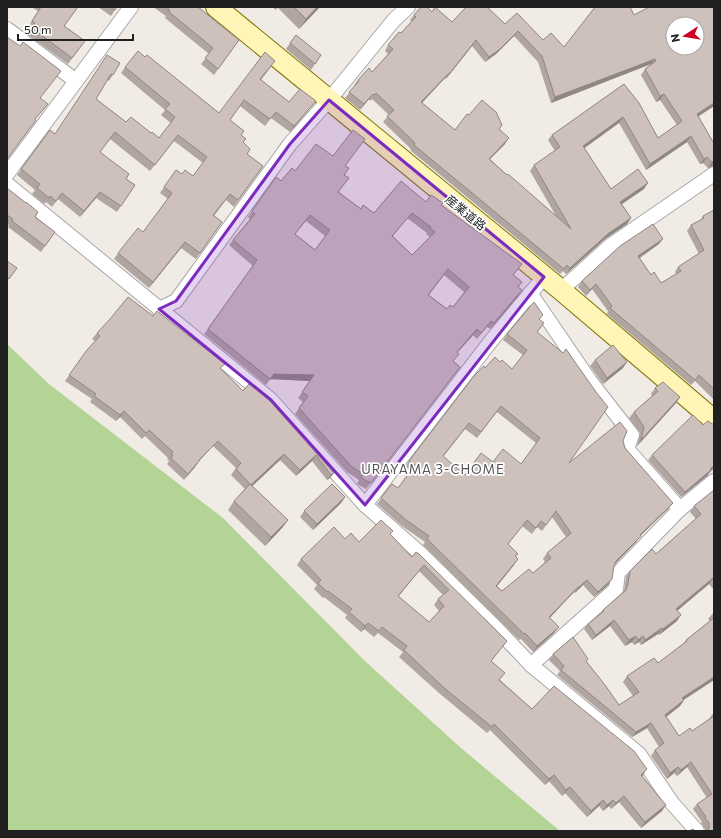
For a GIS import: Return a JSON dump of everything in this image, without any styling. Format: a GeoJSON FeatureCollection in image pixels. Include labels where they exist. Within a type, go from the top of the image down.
{"type":"FeatureCollection","features":[{"type":"Feature","properties":{"kind":"street"},"geometry":{"type":"LineString","coordinates":[[7,174],[132,7]]}},
{"type":"Feature","properties":{"kind":"street","name":"産業道路"},"geometry":{"type":"LineString","coordinates":[[216,7],[561,290],[714,420]]}},
{"type":"Feature","properties":{"kind":"street"},"geometry":{"type":"LineString","coordinates":[[159,308],[176,301],[290,144],[329,100],[394,20],[408,7]]}},
{"type":"Feature","properties":{"kind":"street"},"geometry":{"type":"LineString","coordinates":[[7,29],[76,81]]}},
{"type":"Feature","properties":{"kind":"street"},"geometry":{"type":"LineString","coordinates":[[561,290],[611,245],[714,174]]}},
{"type":"Feature","properties":{"kind":"street"},"geometry":{"type":"LineString","coordinates":[[7,184],[271,400],[365,505],[421,554],[497,628],[530,666],[639,754],[672,803],[696,831]]}},
{"type":"Feature","properties":{"kind":"street"},"geometry":{"type":"LineString","coordinates":[[365,505],[491,341],[544,277]]}},
{"type":"Feature","properties":{"kind":"street"},"geometry":{"type":"LineString","coordinates":[[530,293],[590,381],[632,435],[627,449],[680,509]]}},
{"type":"Feature","properties":{"kind":"street"},"geometry":{"type":"LineString","coordinates":[[530,666],[616,589],[618,573],[680,509],[714,481]]}},
{"type":"Feature","properties":{"kind":"highlighted area"},"geometry":{"type":"Polygon","coordinates":[[[329,100],[544,277],[365,505],[271,400],[159,309],[176,301],[290,144],[329,100]]]}},
{"type":"Feature","properties":{"kind":"green space"},"geometry":{"type":"Polygon","coordinates":[[[7,344],[49,384],[223,518],[366,662],[461,748],[560,831],[7,831],[7,344]]]}},
{"type":"Feature","properties":{"kind":"building"},"geometry":{"type":"Polygon","coordinates":[[[41,7],[78,7],[64,26],[85,41],[72,58],[32,28],[35,23],[32,21],[41,7]]]}},
{"type":"Feature","properties":{"kind":"building"},"geometry":{"type":"Polygon","coordinates":[[[166,7],[198,7],[239,40],[218,69],[205,58],[213,48],[169,12],[170,10],[166,7]]]}},
{"type":"Feature","properties":{"kind":"building"},"geometry":{"type":"Polygon","coordinates":[[[294,7],[317,7],[306,19],[294,7]]]}},
{"type":"Feature","properties":{"kind":"building"},"geometry":{"type":"Polygon","coordinates":[[[421,7],[427,7],[432,12],[435,7],[452,22],[466,7],[487,7],[505,24],[517,13],[543,40],[551,33],[564,47],[595,7],[630,7],[634,15],[649,7],[714,7],[714,103],[697,114],[713,142],[714,141],[714,161],[712,162],[707,157],[704,159],[691,136],[650,164],[623,117],[583,146],[611,189],[638,169],[648,183],[620,202],[631,218],[609,233],[570,268],[567,265],[564,269],[414,145],[415,143],[387,116],[394,110],[376,93],[374,95],[373,94],[364,104],[349,92],[369,68],[372,72],[393,49],[388,45],[399,32],[401,33],[416,17],[414,15],[421,7]],[[518,31],[500,49],[489,57],[476,40],[450,73],[421,102],[455,130],[467,114],[469,115],[482,100],[496,112],[502,125],[499,129],[509,138],[489,159],[571,229],[534,165],[560,147],[552,135],[624,84],[639,103],[658,138],[682,121],[664,94],[660,96],[645,69],[656,61],[655,59],[555,97],[542,56],[518,31]]]}},
{"type":"Feature","properties":{"kind":"building"},"geometry":{"type":"Polygon","coordinates":[[[296,35],[321,55],[315,64],[290,43],[296,35]]]}},
{"type":"Feature","properties":{"kind":"building"},"geometry":{"type":"Polygon","coordinates":[[[7,37],[20,46],[23,42],[61,71],[40,98],[48,104],[35,119],[36,120],[7,159],[7,37]]]}},
{"type":"Feature","properties":{"kind":"building"},"geometry":{"type":"Polygon","coordinates":[[[138,51],[145,57],[147,55],[219,113],[265,52],[275,61],[260,79],[289,102],[300,89],[316,101],[294,126],[276,112],[270,119],[244,100],[230,120],[244,131],[241,135],[246,139],[243,142],[250,149],[247,154],[263,166],[238,200],[230,194],[213,215],[222,222],[200,253],[185,242],[153,282],[118,253],[138,228],[143,232],[172,193],[164,187],[176,170],[182,174],[185,170],[193,176],[207,157],[178,135],[155,165],[115,132],[100,152],[129,174],[126,179],[135,185],[121,206],[100,192],[84,211],[62,193],[56,201],[50,196],[49,198],[37,188],[40,184],[21,169],[50,130],[55,134],[107,55],[120,63],[113,75],[111,74],[96,99],[126,122],[131,117],[159,138],[175,117],[165,109],[170,104],[125,67],[138,51]]]}},
{"type":"Feature","properties":{"kind":"building"},"geometry":{"type":"Polygon","coordinates":[[[353,130],[365,139],[345,166],[349,168],[344,175],[349,178],[338,192],[361,209],[363,205],[374,213],[401,181],[426,202],[431,195],[443,203],[441,205],[522,264],[513,275],[522,282],[518,287],[522,290],[494,323],[491,321],[481,333],[477,329],[457,352],[459,354],[453,361],[460,367],[371,483],[361,478],[363,474],[351,466],[299,408],[308,396],[302,392],[314,375],[274,374],[270,379],[208,329],[257,260],[233,240],[255,214],[252,211],[276,177],[281,181],[292,168],[295,171],[316,144],[333,156],[353,130]],[[412,213],[392,236],[412,255],[435,232],[430,228],[431,227],[412,213]],[[310,215],[295,234],[315,250],[330,230],[310,215]],[[448,269],[428,295],[447,309],[450,305],[453,307],[469,287],[448,269]]]}},
{"type":"Feature","properties":{"kind":"building"},"geometry":{"type":"Polygon","coordinates":[[[7,188],[38,212],[35,217],[55,232],[45,246],[12,221],[13,219],[7,215],[7,188]]]}},
{"type":"Feature","properties":{"kind":"building"},"geometry":{"type":"Polygon","coordinates":[[[714,210],[714,389],[699,375],[695,380],[610,308],[612,306],[596,284],[590,290],[582,281],[620,246],[653,224],[663,239],[638,256],[651,275],[654,272],[661,283],[681,271],[678,267],[704,250],[691,225],[704,218],[703,216],[714,210]]]}},
{"type":"Feature","properties":{"kind":"building"},"geometry":{"type":"Polygon","coordinates":[[[7,261],[17,268],[9,279],[7,277],[7,261]]]}},
{"type":"Feature","properties":{"kind":"building"},"geometry":{"type":"Polygon","coordinates":[[[128,297],[153,316],[157,311],[225,364],[220,368],[243,391],[249,384],[269,400],[334,473],[331,475],[316,455],[300,470],[284,454],[251,485],[236,469],[241,463],[218,441],[199,460],[188,474],[171,458],[173,455],[171,454],[173,452],[149,430],[146,433],[124,411],[120,415],[94,396],[96,394],[69,375],[87,350],[100,336],[97,333],[128,297]]]}},
{"type":"Feature","properties":{"kind":"building"},"geometry":{"type":"Polygon","coordinates":[[[534,302],[543,315],[539,319],[544,323],[537,332],[563,353],[566,349],[608,407],[569,463],[620,422],[627,431],[623,441],[625,448],[673,503],[616,561],[612,579],[598,592],[587,580],[578,587],[549,617],[559,627],[537,646],[427,539],[429,536],[406,520],[381,498],[392,484],[398,488],[415,465],[409,461],[474,376],[484,366],[485,368],[495,357],[500,362],[502,360],[512,369],[527,350],[507,334],[534,302]],[[501,406],[481,432],[469,423],[443,456],[465,475],[481,453],[493,462],[503,449],[521,464],[540,438],[501,406]],[[556,511],[546,525],[541,521],[536,528],[527,520],[508,544],[518,554],[515,556],[518,559],[496,586],[502,591],[529,569],[533,573],[551,558],[547,553],[571,533],[556,511]]]}},
{"type":"Feature","properties":{"kind":"building"},"geometry":{"type":"Polygon","coordinates":[[[613,345],[627,362],[607,378],[595,360],[613,345]]]}},
{"type":"Feature","properties":{"kind":"building"},"geometry":{"type":"Polygon","coordinates":[[[663,382],[680,397],[641,440],[644,427],[634,412],[658,391],[655,388],[663,382]]]}},
{"type":"Feature","properties":{"kind":"building"},"geometry":{"type":"Polygon","coordinates":[[[693,415],[703,425],[708,421],[714,425],[714,466],[685,492],[652,455],[693,415]]]}},
{"type":"Feature","properties":{"kind":"building"},"geometry":{"type":"Polygon","coordinates":[[[250,484],[288,520],[271,537],[234,501],[250,484]]]}},
{"type":"Feature","properties":{"kind":"building"},"geometry":{"type":"Polygon","coordinates":[[[332,484],[345,497],[317,524],[304,511],[332,484]]]}},
{"type":"Feature","properties":{"kind":"building"},"geometry":{"type":"Polygon","coordinates":[[[714,490],[714,579],[713,578],[676,609],[681,615],[663,629],[662,628],[645,640],[643,636],[638,640],[636,636],[629,640],[614,620],[596,635],[588,624],[626,590],[630,571],[652,549],[656,554],[701,514],[694,506],[714,490]]]}},
{"type":"Feature","properties":{"kind":"building"},"geometry":{"type":"Polygon","coordinates":[[[381,520],[393,531],[390,534],[412,557],[416,552],[419,554],[507,641],[491,661],[505,673],[499,680],[532,709],[554,686],[634,751],[647,769],[641,775],[666,805],[645,822],[624,796],[616,803],[613,800],[607,805],[603,800],[591,811],[570,787],[566,790],[554,775],[549,779],[494,724],[492,727],[443,687],[404,650],[407,646],[382,627],[379,631],[368,623],[365,626],[349,612],[352,609],[328,591],[327,592],[318,583],[321,580],[301,559],[334,527],[345,539],[351,533],[359,542],[381,520]],[[424,565],[398,596],[429,622],[444,606],[438,599],[449,590],[424,565]]]}},
{"type":"Feature","properties":{"kind":"building"},"geometry":{"type":"Polygon","coordinates":[[[714,618],[714,677],[682,698],[684,700],[665,715],[679,736],[690,728],[692,731],[714,716],[714,831],[707,831],[709,828],[709,823],[697,804],[712,794],[691,762],[681,770],[678,767],[670,773],[655,750],[664,743],[651,723],[636,732],[561,670],[564,666],[553,654],[573,637],[588,659],[586,661],[619,705],[639,692],[627,676],[654,658],[658,663],[714,618]]]}},
{"type":"Feature","properties":{"kind":"district","name":"URAYAMA 3-CHOME"},"geometry":{"type":"Point","coordinates":[433,469]}}]}
